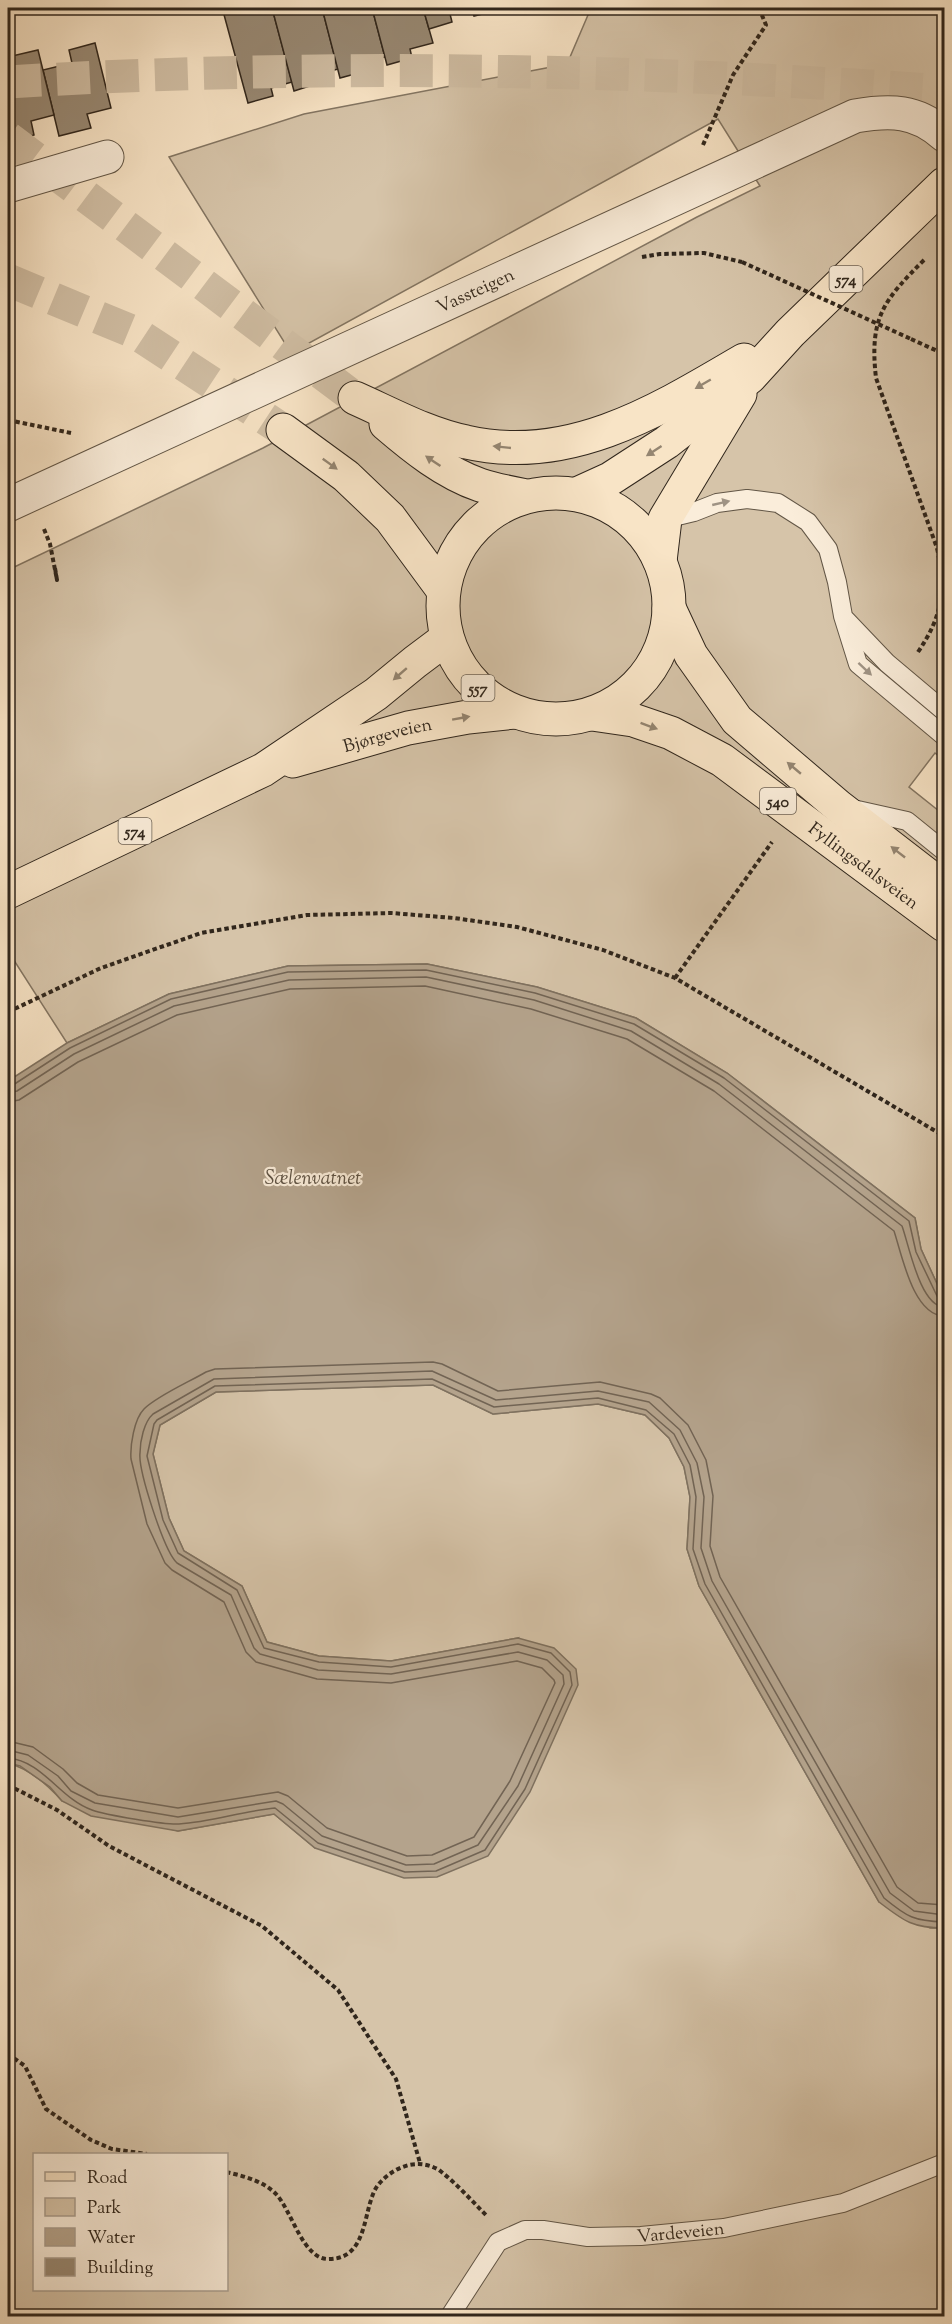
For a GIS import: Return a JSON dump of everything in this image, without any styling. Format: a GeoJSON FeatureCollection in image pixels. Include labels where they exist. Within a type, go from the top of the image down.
{"type":"FeatureCollection","features":[{"type":"Feature","properties":{"kind":"main road","name":"574"},"geometry":{"type":"LineString","coordinates":[[577,494],[610,479],[668,442],[750,377],[790,333],[945,184]]}},
{"type":"Feature","properties":{"kind":"main road","name":"574"},"geometry":{"type":"LineString","coordinates":[[355,398],[433,432],[466,442],[504,448],[531,448],[560,444],[659,410],[790,333]]}},
{"type":"Feature","properties":{"kind":"main road","name":"574"},"geometry":{"type":"LineString","coordinates":[[660,561],[665,519],[750,377]]}},
{"type":"Feature","properties":{"kind":"main road","name":"557"},"geometry":{"type":"LineString","coordinates":[[355,398],[397,434],[452,473],[480,485],[526,496]]}},
{"type":"Feature","properties":{"kind":"main road"},"geometry":{"type":"LineString","coordinates":[[283,430],[346,476],[390,518],[443,590]]}},
{"type":"Feature","properties":{"kind":"main road","name":"557"},"geometry":{"type":"LineString","coordinates":[[551,492],[577,494],[617,510],[648,540],[660,561],[667,584],[669,608],[666,632],[657,659],[640,682],[618,701],[592,714],[567,719],[540,719],[514,712],[491,700],[472,683],[457,662],[447,639],[443,615],[443,590],[453,559],[471,531],[496,510],[526,496],[551,492]]}},
{"type":"Feature","properties":{"kind":"main road","name":"Fyllingsdalsveien"},"geometry":{"type":"LineString","coordinates":[[669,608],[691,655],[737,720],[838,806],[945,888]]}},
{"type":"Feature","properties":{"kind":"main road","name":"Bjørgeveien"},"geometry":{"type":"LineString","coordinates":[[8,892],[263,770],[376,694],[447,639]]}},
{"type":"Feature","properties":{"kind":"main road","name":"Bjørgeveien"},"geometry":{"type":"LineString","coordinates":[[263,770],[408,728],[468,717],[514,712]]}},
{"type":"Feature","properties":{"kind":"main road","name":"Fyllingsdalsveien"},"geometry":{"type":"LineString","coordinates":[[592,714],[633,720],[652,726],[671,733],[722,760],[945,925]]}},
{"type":"Feature","properties":{"kind":"street","name":"Vassteigen"},"geometry":{"type":"LineString","coordinates":[[8,505],[855,116],[886,111],[912,115],[936,127],[945,135]]}},
{"type":"Feature","properties":{"kind":"street"},"geometry":{"type":"LineString","coordinates":[[8,186],[107,157]]}},
{"type":"Feature","properties":{"kind":"lane"},"geometry":{"type":"LineString","coordinates":[[665,519],[727,502],[747,499],[778,503],[808,522],[828,549],[843,616],[858,664],[945,736]]}},
{"type":"Feature","properties":{"kind":"lane"},"geometry":{"type":"LineString","coordinates":[[843,616],[887,663],[945,711]]}},
{"type":"Feature","properties":{"kind":"lane"},"geometry":{"type":"LineString","coordinates":[[838,806],[907,821],[945,851]]}},
{"type":"Feature","properties":{"kind":"lane","name":"Vardeveien"},"geometry":{"type":"LineString","coordinates":[[508,2236],[525,2230],[543,2230],[588,2237],[641,2236],[724,2228],[843,2203],[945,2163]]}},
{"type":"Feature","properties":{"kind":"lane"},"geometry":{"type":"LineString","coordinates":[[450,2316],[487,2257],[498,2242],[508,2236]]}},
{"type":"Feature","properties":{"kind":"path"},"geometry":{"type":"LineString","coordinates":[[709,132],[733,75],[766,25],[759,8]]}},
{"type":"Feature","properties":{"kind":"path"},"geometry":{"type":"LineString","coordinates":[[631,259],[660,254],[704,253],[742,262],[945,354]]}},
{"type":"Feature","properties":{"kind":"path"},"geometry":{"type":"LineString","coordinates":[[914,657],[931,632],[938,614],[942,593],[942,573],[937,548],[876,378],[872,348],[886,302],[929,254]]}},
{"type":"Feature","properties":{"kind":"path"},"geometry":{"type":"LineString","coordinates":[[8,420],[96,438],[106,459]]}},
{"type":"Feature","properties":{"kind":"path"},"geometry":{"type":"LineString","coordinates":[[43,519],[57,580],[55,568]]}},
{"type":"Feature","properties":{"kind":"path"},"geometry":{"type":"LineString","coordinates":[[675,978],[773,840]]}},
{"type":"Feature","properties":{"kind":"path"},"geometry":{"type":"LineString","coordinates":[[8,1011],[101,968],[201,933],[307,915],[391,913],[454,918],[517,927],[603,950],[675,978],[945,1136]]}},
{"type":"Feature","properties":{"kind":"path"},"geometry":{"type":"LineString","coordinates":[[8,1785],[57,1810],[109,1846],[262,1926],[338,1990],[396,2079],[420,2163]]}},
{"type":"Feature","properties":{"kind":"path"},"geometry":{"type":"LineString","coordinates":[[8,2054],[25,2066],[46,2109],[91,2140],[112,2149],[140,2153]]}},
{"type":"Feature","properties":{"kind":"path"},"geometry":{"type":"LineString","coordinates":[[228,2172],[251,2178],[274,2192],[287,2207],[300,2238],[314,2254],[328,2260],[348,2254],[360,2240],[377,2186],[397,2168],[420,2163],[438,2169],[508,2236]]}},
{"type":"Feature","properties":{"kind":"green space"},"geometry":{"type":"Polygon","coordinates":[[[591,8],[944,8],[944,760],[935,753],[909,787],[944,815],[944,1299],[921,1249],[915,1218],[727,1073],[636,1018],[537,987],[427,964],[288,966],[169,994],[67,1043],[8,951],[8,570],[263,448],[697,217],[760,186],[718,119],[291,353],[169,157],[304,114],[567,64],[591,8]]]}},
{"type":"Feature","properties":{"kind":"green space"},"geometry":{"type":"Polygon","coordinates":[[[433,1385],[493,1414],[598,1404],[645,1415],[669,1438],[684,1467],[690,1497],[687,1549],[699,1586],[879,1902],[930,1928],[944,1928],[944,2316],[8,2316],[8,1763],[38,1778],[62,1801],[178,1831],[274,1814],[315,1848],[518,1638],[391,1661],[319,1656],[267,1642],[242,1586],[184,1551],[169,1518],[153,1454],[160,1425],[216,1392],[433,1385]]]}},
{"type":"Feature","properties":{"kind":"water","name":"Sælenvatnet"},"geometry":{"type":"Polygon","coordinates":[[[427,964],[537,987],[636,1018],[727,1073],[915,1218],[921,1249],[944,1299],[944,1928],[916,1925],[879,1902],[699,1586],[687,1549],[690,1497],[684,1467],[669,1438],[645,1415],[598,1404],[493,1414],[433,1385],[216,1392],[160,1425],[153,1454],[169,1518],[184,1551],[242,1586],[267,1642],[319,1656],[391,1661],[518,1638],[554,1648],[576,1669],[578,1685],[530,1792],[488,1856],[437,1877],[404,1878],[315,1848],[274,1814],[178,1831],[91,1816],[62,1801],[50,1787],[20,1766],[8,1763],[8,1081],[67,1043],[169,994],[288,966],[427,964]]]}},
{"type":"Feature","properties":{"kind":"building"},"geometry":{"type":"Polygon","coordinates":[[[237,8],[272,8],[292,82],[271,88],[273,96],[248,103],[223,11],[237,8]]]}},
{"type":"Feature","properties":{"kind":"building"},"geometry":{"type":"Polygon","coordinates":[[[272,8],[322,8],[338,69],[317,75],[319,83],[294,91],[272,8]]]}},
{"type":"Feature","properties":{"kind":"building"},"geometry":{"type":"Polygon","coordinates":[[[322,8],[372,8],[385,57],[363,62],[366,71],[340,78],[322,8]]]}},
{"type":"Feature","properties":{"kind":"building"},"geometry":{"type":"Polygon","coordinates":[[[372,8],[423,8],[433,43],[410,49],[412,58],[387,65],[372,8]]]}},
{"type":"Feature","properties":{"kind":"building"},"geometry":{"type":"Polygon","coordinates":[[[423,8],[471,8],[450,14],[452,22],[429,29],[423,8]]]}},
{"type":"Feature","properties":{"kind":"building"},"geometry":{"type":"Polygon","coordinates":[[[471,8],[498,8],[499,10],[474,16],[471,8]]]}},
{"type":"Feature","properties":{"kind":"building"},"geometry":{"type":"Polygon","coordinates":[[[95,43],[111,108],[87,114],[91,128],[59,136],[43,70],[72,63],[69,50],[95,43]]]}},
{"type":"Feature","properties":{"kind":"building"},"geometry":{"type":"Polygon","coordinates":[[[38,50],[54,115],[31,121],[34,135],[8,142],[8,71],[15,69],[12,56],[38,50]]]}},
{"type":"Feature","properties":{"kind":"tunnel"},"geometry":{"type":"LineString","coordinates":[[8,82],[242,72],[476,71],[593,73],[944,91]]}},
{"type":"Feature","properties":{"kind":"tunnel"},"geometry":{"type":"LineString","coordinates":[[8,138],[355,398]]}},
{"type":"Feature","properties":{"kind":"tunnel"},"geometry":{"type":"LineString","coordinates":[[8,280],[136,333],[283,430]]}}]}
